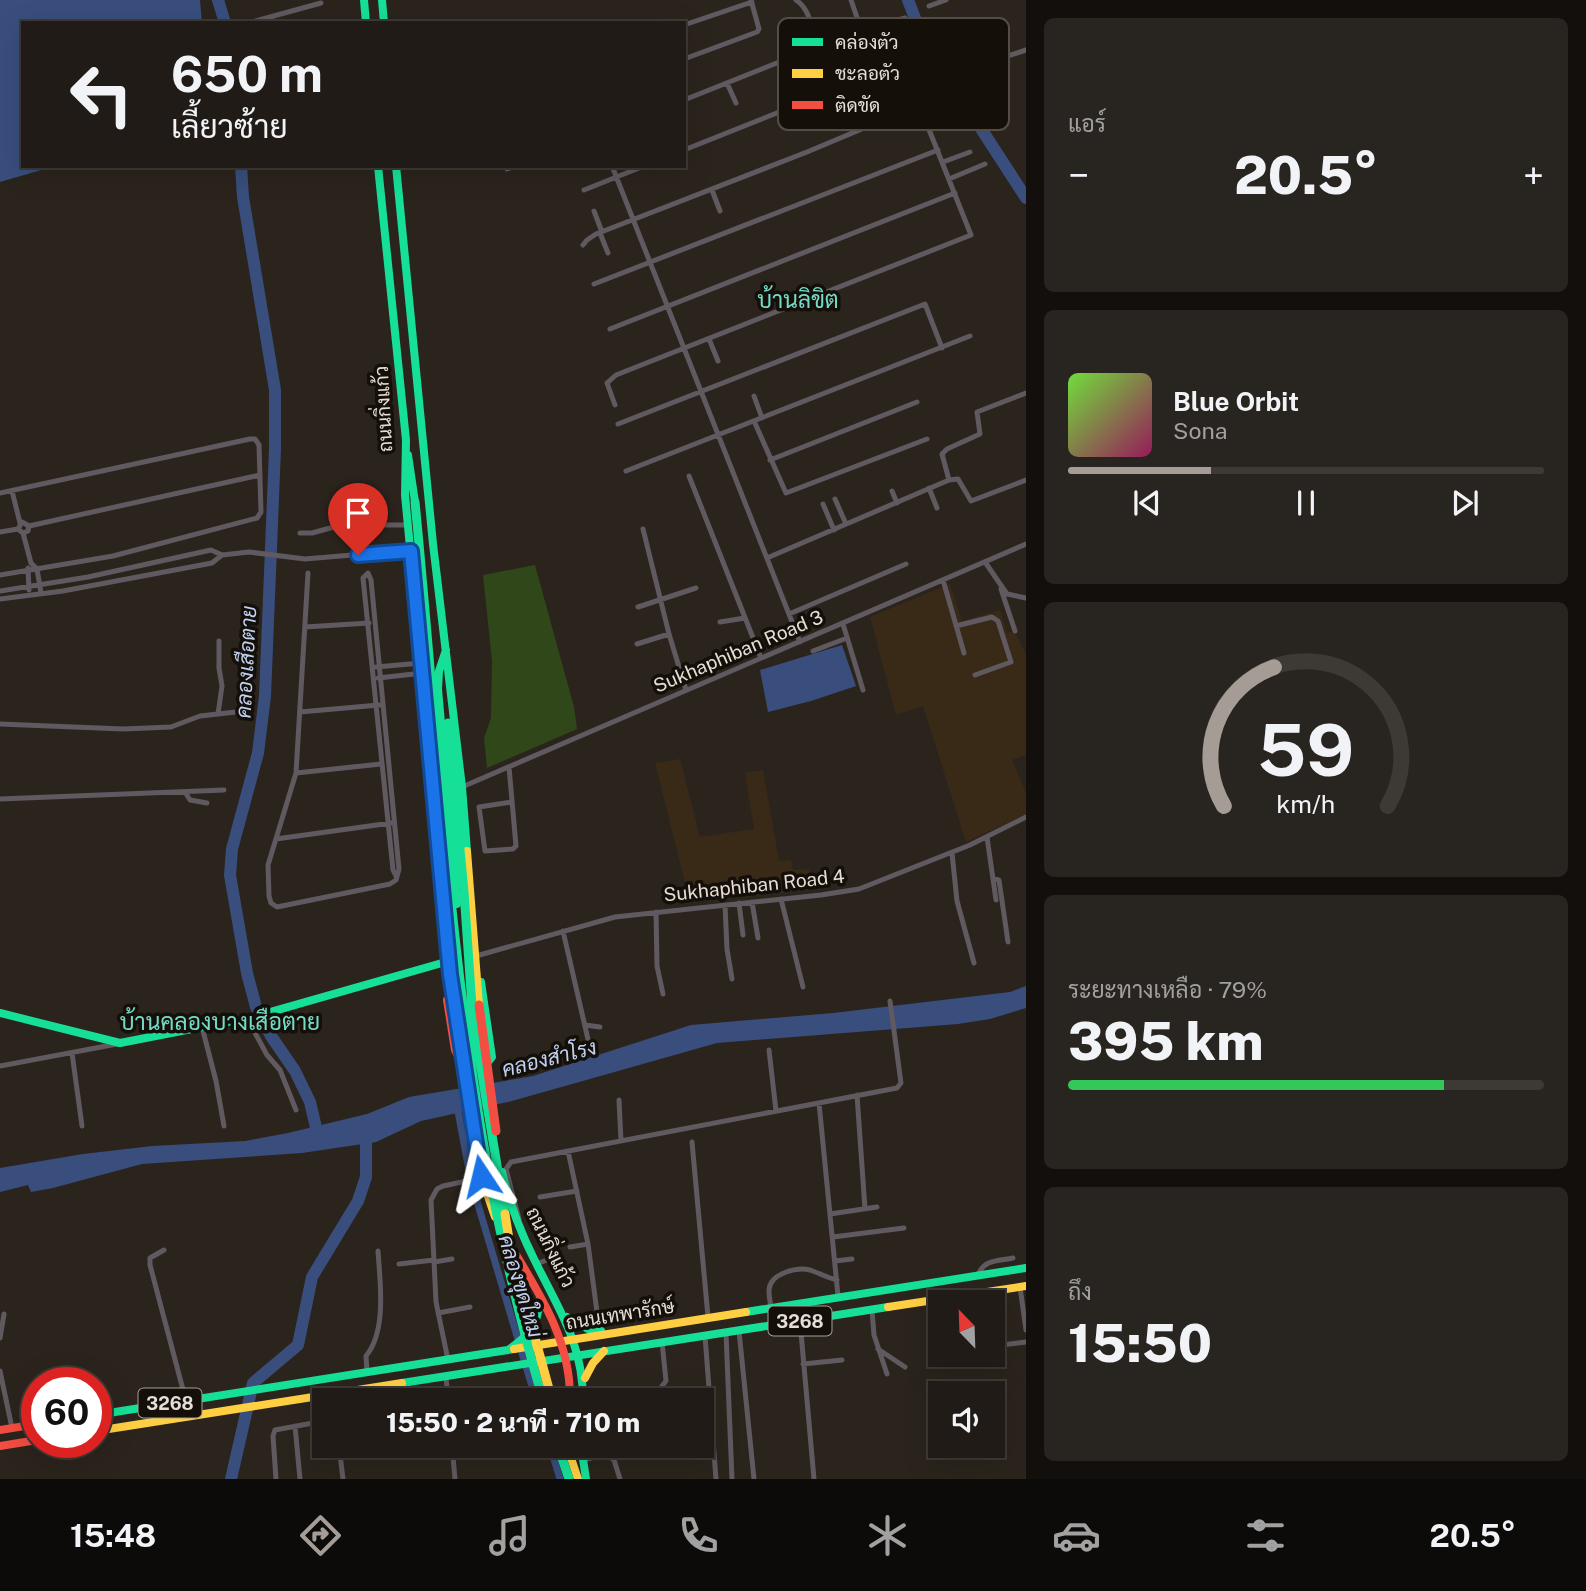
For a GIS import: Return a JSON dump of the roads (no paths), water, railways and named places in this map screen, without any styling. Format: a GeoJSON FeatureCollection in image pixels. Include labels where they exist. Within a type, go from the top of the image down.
{"type":"FeatureCollection","features":[{"type":"Feature","properties":{"kind":"main road"},"geometry":{"type":"LineString","coordinates":[[364,0],[366,21]]}},
{"type":"Feature","properties":{"kind":"main road"},"geometry":{"type":"LineString","coordinates":[[382,0],[384,21]]}},
{"type":"Feature","properties":{"kind":"main road","name":"ถนนกิ่งแก้ว"},"geometry":{"type":"LineString","coordinates":[[378,168],[406,447],[404,466],[408,525],[450,974],[478,1178],[503,1233],[537,1292],[557,1342],[568,1357],[570,1388]]}},
{"type":"Feature","properties":{"kind":"main road","name":"ถนนกิ่งแก้ว"},"geometry":{"type":"LineString","coordinates":[[396,168],[433,544],[462,787],[479,1005],[502,1172],[518,1225],[576,1339],[584,1388]]}},
{"type":"Feature","properties":{"kind":"main road"},"geometry":{"type":"LineString","coordinates":[[406,447],[415,502],[456,950],[471,1063],[505,1259],[540,1388]]}},
{"type":"Feature","properties":{"kind":"main road"},"geometry":{"type":"LineString","coordinates":[[446,649],[438,690],[462,957],[478,993]]}},
{"type":"Feature","properties":{"kind":"main road"},"geometry":{"type":"LineString","coordinates":[[442,664],[478,1057],[510,1246],[549,1388]]}},
{"type":"Feature","properties":{"kind":"main road"},"geometry":{"type":"LineString","coordinates":[[0,1013],[120,1043],[250,1018],[462,957]]}},
{"type":"Feature","properties":{"kind":"main road"},"geometry":{"type":"LineString","coordinates":[[450,974],[446,994],[457,1056],[466,1068],[488,1065],[491,1048],[484,995],[476,967]]}},
{"type":"Feature","properties":{"kind":"main road","name":"ถนนเทพารักษ์"},"geometry":{"type":"LineString","coordinates":[[112,1413],[1026,1268]]}},
{"type":"Feature","properties":{"kind":"main road","name":"ถนนเทพารักษ์"},"geometry":{"type":"LineString","coordinates":[[1005,1291],[1023,1287]]}},
{"type":"Feature","properties":{"kind":"main road"},"geometry":{"type":"LineString","coordinates":[[505,1351],[534,1329],[539,1315],[537,1292]]}},
{"type":"Feature","properties":{"kind":"main road","name":"ถนนเทพารักษ์"},"geometry":{"type":"LineString","coordinates":[[373,1388],[928,1303]]}},
{"type":"Feature","properties":{"kind":"main road"},"geometry":{"type":"LineString","coordinates":[[567,1317],[594,1331],[617,1333]]}},
{"type":"Feature","properties":{"kind":"main road"},"geometry":{"type":"LineString","coordinates":[[584,1380],[593,1363],[604,1351]]}},
{"type":"Feature","properties":{"kind":"main road"},"geometry":{"type":"LineString","coordinates":[[554,1360],[570,1377]]}},
{"type":"Feature","properties":{"kind":"main road","name":"ถนนเทพารักษ์"},"geometry":{"type":"LineString","coordinates":[[112,1428],[312,1400]]}},
{"type":"Feature","properties":{"kind":"main road"},"geometry":{"type":"LineString","coordinates":[[0,1430],[21,1427]]}},
{"type":"Feature","properties":{"kind":"main road"},"geometry":{"type":"LineString","coordinates":[[0,1446],[21,1443]]}},
{"type":"Feature","properties":{"kind":"main road"},"geometry":{"type":"LineString","coordinates":[[564,1458],[568,1479]]}},
{"type":"Feature","properties":{"kind":"main road"},"geometry":{"type":"LineString","coordinates":[[568,1458],[578,1479]]}},
{"type":"Feature","properties":{"kind":"main road"},"geometry":{"type":"LineString","coordinates":[[583,1460],[586,1479]]}},
{"type":"Feature","properties":{"kind":"street"},"geometry":{"type":"LineString","coordinates":[[298,0],[301,9]]}},
{"type":"Feature","properties":{"kind":"street"},"geometry":{"type":"LineString","coordinates":[[796,0],[803,5],[808,18]]}},
{"type":"Feature","properties":{"kind":"street"},"geometry":{"type":"LineString","coordinates":[[851,0],[857,18]]}},
{"type":"Feature","properties":{"kind":"street"},"geometry":{"type":"LineString","coordinates":[[929,6],[946,0]]}},
{"type":"Feature","properties":{"kind":"street"},"geometry":{"type":"LineString","coordinates":[[686,24],[752,1],[759,29],[686,58]]}},
{"type":"Feature","properties":{"kind":"street"},"geometry":{"type":"LineString","coordinates":[[255,21],[321,3]]}},
{"type":"Feature","properties":{"kind":"street"},"geometry":{"type":"LineString","coordinates":[[1009,56],[1026,50]]}},
{"type":"Feature","properties":{"kind":"street"},"geometry":{"type":"LineString","coordinates":[[686,99],[778,62]]}},
{"type":"Feature","properties":{"kind":"street"},"geometry":{"type":"LineString","coordinates":[[727,83],[736,103]]}},
{"type":"Feature","properties":{"kind":"street"},"geometry":{"type":"LineString","coordinates":[[686,149],[778,112]]}},
{"type":"Feature","properties":{"kind":"street"},"geometry":{"type":"LineString","coordinates":[[583,245],[601,232],[858,130]]}},
{"type":"Feature","properties":{"kind":"street"},"geometry":{"type":"LineString","coordinates":[[615,405],[607,383],[610,378],[970,236],[930,130]]}},
{"type":"Feature","properties":{"kind":"street"},"geometry":{"type":"LineString","coordinates":[[594,284],[938,150]]}},
{"type":"Feature","properties":{"kind":"street"},"geometry":{"type":"LineString","coordinates":[[943,162],[970,152]]}},
{"type":"Feature","properties":{"kind":"street"},"geometry":{"type":"LineString","coordinates":[[949,179],[985,164]]}},
{"type":"Feature","properties":{"kind":"street"},"geometry":{"type":"LineString","coordinates":[[507,170],[511,168]]}},
{"type":"Feature","properties":{"kind":"street"},"geometry":{"type":"LineString","coordinates":[[613,168],[800,642]]}},
{"type":"Feature","properties":{"kind":"street"},"geometry":{"type":"LineString","coordinates":[[584,190],[639,168]]}},
{"type":"Feature","properties":{"kind":"street"},"geometry":{"type":"LineString","coordinates":[[712,190],[720,211]]}},
{"type":"Feature","properties":{"kind":"street"},"geometry":{"type":"LineString","coordinates":[[610,329],[955,193]]}},
{"type":"Feature","properties":{"kind":"street"},"geometry":{"type":"LineString","coordinates":[[594,211],[608,253]]}},
{"type":"Feature","properties":{"kind":"street"},"geometry":{"type":"LineString","coordinates":[[618,424],[925,304],[942,348]]}},
{"type":"Feature","properties":{"kind":"street"},"geometry":{"type":"LineString","coordinates":[[626,471],[970,336]]}},
{"type":"Feature","properties":{"kind":"street"},"geometry":{"type":"LineString","coordinates":[[709,339],[718,361]]}},
{"type":"Feature","properties":{"kind":"street"},"geometry":{"type":"LineString","coordinates":[[950,480],[942,454],[980,434],[977,412],[1026,393]]}},
{"type":"Feature","properties":{"kind":"street"},"geometry":{"type":"LineString","coordinates":[[754,396],[762,418]]}},
{"type":"Feature","properties":{"kind":"street"},"geometry":{"type":"LineString","coordinates":[[770,460],[916,402]]}},
{"type":"Feature","properties":{"kind":"street"},"geometry":{"type":"LineString","coordinates":[[754,421],[783,489],[789,493],[927,439]]}},
{"type":"Feature","properties":{"kind":"street"},"geometry":{"type":"LineString","coordinates":[[0,493],[250,439],[255,439],[259,445],[261,512],[257,519],[113,556],[0,575]]}},
{"type":"Feature","properties":{"kind":"street"},"geometry":{"type":"LineString","coordinates":[[29,526],[260,475]]}},
{"type":"Feature","properties":{"kind":"street"},"geometry":{"type":"LineString","coordinates":[[688,476],[761,658]]}},
{"type":"Feature","properties":{"kind":"street"},"geometry":{"type":"LineString","coordinates":[[767,558],[950,480],[958,479],[971,501],[1026,480]]}},
{"type":"Feature","properties":{"kind":"street"},"geometry":{"type":"LineString","coordinates":[[929,488],[937,508]]}},
{"type":"Feature","properties":{"kind":"street"},"geometry":{"type":"LineString","coordinates":[[12,491],[19,526],[31,563],[37,569],[41,593]]}},
{"type":"Feature","properties":{"kind":"street"},"geometry":{"type":"LineString","coordinates":[[892,491],[897,503]]}},
{"type":"Feature","properties":{"kind":"street"},"geometry":{"type":"LineString","coordinates":[[835,499],[846,524]]}},
{"type":"Feature","properties":{"kind":"street"},"geometry":{"type":"LineString","coordinates":[[823,504],[834,530]]}},
{"type":"Feature","properties":{"kind":"street"},"geometry":{"type":"LineString","coordinates":[[0,532],[25,522],[29,526]]}},
{"type":"Feature","properties":{"kind":"street"},"geometry":{"type":"LineString","coordinates":[[300,533],[312,533],[341,524],[408,525]]}},
{"type":"Feature","properties":{"kind":"street"},"geometry":{"type":"LineString","coordinates":[[23,533],[28,531],[29,526]]}},
{"type":"Feature","properties":{"kind":"street"},"geometry":{"type":"LineString","coordinates":[[643,529],[686,690]]}},
{"type":"Feature","properties":{"kind":"street","name":"Sukhaphiban Road 3"},"geometry":{"type":"LineString","coordinates":[[462,787],[1026,544]]}},
{"type":"Feature","properties":{"kind":"street"},"geometry":{"type":"LineString","coordinates":[[0,590],[132,568],[211,550],[222,555],[248,552],[304,559],[411,551]]}},
{"type":"Feature","properties":{"kind":"street"},"geometry":{"type":"LineString","coordinates":[[0,599],[212,563],[222,555]]}},
{"type":"Feature","properties":{"kind":"street"},"geometry":{"type":"LineString","coordinates":[[169,558],[170,570]]}},
{"type":"Feature","properties":{"kind":"street"},"geometry":{"type":"LineString","coordinates":[[985,562],[1007,594],[1026,598]]}},
{"type":"Feature","properties":{"kind":"street"},"geometry":{"type":"LineString","coordinates":[[30,595],[27,570],[31,563]]}},
{"type":"Feature","properties":{"kind":"street"},"geometry":{"type":"LineString","coordinates":[[789,614],[906,564]]}},
{"type":"Feature","properties":{"kind":"street"},"geometry":{"type":"LineString","coordinates":[[307,573],[296,773],[268,864],[269,896],[277,907],[390,884],[396,880],[368,573],[363,578],[372,623]]}},
{"type":"Feature","properties":{"kind":"street"},"geometry":{"type":"LineString","coordinates":[[943,580],[964,653]]}},
{"type":"Feature","properties":{"kind":"street"},"geometry":{"type":"LineString","coordinates":[[1000,586],[1015,631]]}},
{"type":"Feature","properties":{"kind":"street"},"geometry":{"type":"LineString","coordinates":[[638,607],[696,588]]}},
{"type":"Feature","properties":{"kind":"street"},"geometry":{"type":"LineString","coordinates":[[956,626],[992,617],[998,621],[1011,662],[975,676]]}},
{"type":"Feature","properties":{"kind":"street"},"geometry":{"type":"LineString","coordinates":[[720,622],[745,618]]}},
{"type":"Feature","properties":{"kind":"street"},"geometry":{"type":"LineString","coordinates":[[305,627],[372,623]]}},
{"type":"Feature","properties":{"kind":"street"},"geometry":{"type":"LineString","coordinates":[[843,624],[863,690]]}},
{"type":"Feature","properties":{"kind":"street"},"geometry":{"type":"LineString","coordinates":[[637,644],[669,634]]}},
{"type":"Feature","properties":{"kind":"street"},"geometry":{"type":"LineString","coordinates":[[813,650],[847,638]]}},
{"type":"Feature","properties":{"kind":"street"},"geometry":{"type":"LineString","coordinates":[[218,714],[222,687],[219,640]]}},
{"type":"Feature","properties":{"kind":"street"},"geometry":{"type":"LineString","coordinates":[[393,666],[394,676]]}},
{"type":"Feature","properties":{"kind":"street"},"geometry":{"type":"LineString","coordinates":[[376,667],[423,668]]}},
{"type":"Feature","properties":{"kind":"street"},"geometry":{"type":"LineString","coordinates":[[377,678],[423,668]]}},
{"type":"Feature","properties":{"kind":"street"},"geometry":{"type":"LineString","coordinates":[[300,712],[379,705]]}},
{"type":"Feature","properties":{"kind":"street"},"geometry":{"type":"LineString","coordinates":[[0,723],[123,729],[171,727],[200,716],[236,712],[249,706]]}},
{"type":"Feature","properties":{"kind":"street"},"geometry":{"type":"LineString","coordinates":[[296,773],[385,764]]}},
{"type":"Feature","properties":{"kind":"street"},"geometry":{"type":"LineString","coordinates":[[509,767],[516,846],[513,849],[485,851],[479,807],[512,802]]}},
{"type":"Feature","properties":{"kind":"street"},"geometry":{"type":"LineString","coordinates":[[0,799],[224,790]]}},
{"type":"Feature","properties":{"kind":"street"},"geometry":{"type":"LineString","coordinates":[[185,792],[190,800],[207,803]]}},
{"type":"Feature","properties":{"kind":"street","name":"Sukhaphiban Road 4"},"geometry":{"type":"LineString","coordinates":[[476,956],[615,917],[843,892],[869,886],[952,853],[1026,817]]}},
{"type":"Feature","properties":{"kind":"street"},"geometry":{"type":"LineString","coordinates":[[276,839],[391,823]]}},
{"type":"Feature","properties":{"kind":"street"},"geometry":{"type":"LineString","coordinates":[[987,837],[996,900]]}},
{"type":"Feature","properties":{"kind":"street"},"geometry":{"type":"LineString","coordinates":[[952,853],[957,901],[974,963]]}},
{"type":"Feature","properties":{"kind":"street"},"geometry":{"type":"LineString","coordinates":[[993,878],[999,880],[1008,942]]}},
{"type":"Feature","properties":{"kind":"street"},"geometry":{"type":"LineString","coordinates":[[781,899],[803,987]]}},
{"type":"Feature","properties":{"kind":"street"},"geometry":{"type":"LineString","coordinates":[[752,902],[758,938]]}},
{"type":"Feature","properties":{"kind":"street"},"geometry":{"type":"LineString","coordinates":[[739,903],[743,935]]}},
{"type":"Feature","properties":{"kind":"street"},"geometry":{"type":"LineString","coordinates":[[725,905],[727,949],[732,979]]}},
{"type":"Feature","properties":{"kind":"street"},"geometry":{"type":"LineString","coordinates":[[656,912],[657,966],[663,994]]}},
{"type":"Feature","properties":{"kind":"street"},"geometry":{"type":"LineString","coordinates":[[564,931],[590,1048]]}},
{"type":"Feature","properties":{"kind":"street"},"geometry":{"type":"LineString","coordinates":[[518,1225],[519,1212],[507,1172],[508,1164],[900,1086],[890,1001]]}},
{"type":"Feature","properties":{"kind":"street"},"geometry":{"type":"LineString","coordinates":[[250,1018],[267,1055],[280,1070],[296,1110]]}},
{"type":"Feature","properties":{"kind":"street"},"geometry":{"type":"LineString","coordinates":[[585,1025],[600,1027]]}},
{"type":"Feature","properties":{"kind":"street"},"geometry":{"type":"LineString","coordinates":[[202,1027],[224,1126]]}},
{"type":"Feature","properties":{"kind":"street"},"geometry":{"type":"LineString","coordinates":[[1,1064],[120,1043]]}},
{"type":"Feature","properties":{"kind":"street"},"geometry":{"type":"LineString","coordinates":[[769,1050],[776,1111]]}},
{"type":"Feature","properties":{"kind":"street"},"geometry":{"type":"LineString","coordinates":[[72,1053],[82,1126]]}},
{"type":"Feature","properties":{"kind":"street"},"geometry":{"type":"LineString","coordinates":[[857,1095],[865,1209]]}},
{"type":"Feature","properties":{"kind":"street"},"geometry":{"type":"LineString","coordinates":[[619,1100],[621,1141]]}},
{"type":"Feature","properties":{"kind":"street"},"geometry":{"type":"LineString","coordinates":[[820,1102],[838,1296]]}},
{"type":"Feature","properties":{"kind":"street"},"geometry":{"type":"LineString","coordinates":[[692,1142],[708,1317]]}},
{"type":"Feature","properties":{"kind":"street"},"geometry":{"type":"LineString","coordinates":[[568,1151],[588,1244],[597,1312],[594,1331]]}},
{"type":"Feature","properties":{"kind":"street"},"geometry":{"type":"LineString","coordinates":[[448,1360],[438,1313],[431,1200],[437,1189],[443,1186],[478,1178]]}},
{"type":"Feature","properties":{"kind":"street"},"geometry":{"type":"LineString","coordinates":[[540,1197],[577,1191]]}},
{"type":"Feature","properties":{"kind":"street"},"geometry":{"type":"LineString","coordinates":[[830,1214],[877,1208]]}},
{"type":"Feature","properties":{"kind":"street"},"geometry":{"type":"LineString","coordinates":[[833,1237],[904,1228]]}},
{"type":"Feature","properties":{"kind":"street"},"geometry":{"type":"LineString","coordinates":[[570,1247],[588,1244]]}},
{"type":"Feature","properties":{"kind":"street"},"geometry":{"type":"LineString","coordinates":[[164,1250],[150,1258],[150,1265],[187,1401]]}},
{"type":"Feature","properties":{"kind":"street"},"geometry":{"type":"LineString","coordinates":[[367,1372],[366,1356],[372,1349],[380,1325],[378,1251]]}},
{"type":"Feature","properties":{"kind":"street"},"geometry":{"type":"LineString","coordinates":[[536,1264],[558,1256]]}},
{"type":"Feature","properties":{"kind":"street"},"geometry":{"type":"LineString","coordinates":[[978,1275],[986,1262],[1013,1258]]}},
{"type":"Feature","properties":{"kind":"street"},"geometry":{"type":"LineString","coordinates":[[399,1264],[452,1259]]}},
{"type":"Feature","properties":{"kind":"street"},"geometry":{"type":"LineString","coordinates":[[835,1261],[852,1259]]}},
{"type":"Feature","properties":{"kind":"street"},"geometry":{"type":"LineString","coordinates":[[771,1307],[769,1288],[774,1280],[788,1272],[802,1269],[837,1280]]}},
{"type":"Feature","properties":{"kind":"street"},"geometry":{"type":"LineString","coordinates":[[1023,1287],[1026,1330]]}},
{"type":"Feature","properties":{"kind":"street"},"geometry":{"type":"LineString","coordinates":[[438,1313],[470,1307]]}},
{"type":"Feature","properties":{"kind":"street"},"geometry":{"type":"LineString","coordinates":[[872,1310],[874,1335],[887,1374]]}},
{"type":"Feature","properties":{"kind":"street"},"geometry":{"type":"LineString","coordinates":[[0,1338],[4,1314]]}},
{"type":"Feature","properties":{"kind":"street"},"geometry":{"type":"LineString","coordinates":[[800,1321],[814,1479]]}},
{"type":"Feature","properties":{"kind":"street"},"geometry":{"type":"LineString","coordinates":[[739,1331],[754,1479]]}},
{"type":"Feature","properties":{"kind":"street"},"geometry":{"type":"LineString","coordinates":[[726,1333],[732,1479]]}},
{"type":"Feature","properties":{"kind":"street"},"geometry":{"type":"LineString","coordinates":[[705,1336],[716,1479]]}},
{"type":"Feature","properties":{"kind":"street"},"geometry":{"type":"LineString","coordinates":[[660,1388],[666,1381],[662,1342]]}},
{"type":"Feature","properties":{"kind":"street"},"geometry":{"type":"LineString","coordinates":[[1005,1344],[1026,1342]]}},
{"type":"Feature","properties":{"kind":"street"},"geometry":{"type":"LineString","coordinates":[[878,1349],[905,1367]]}},
{"type":"Feature","properties":{"kind":"street"},"geometry":{"type":"LineString","coordinates":[[803,1364],[842,1360]]}},
{"type":"Feature","properties":{"kind":"street"},"geometry":{"type":"LineString","coordinates":[[0,1371],[12,1428]]}},
{"type":"Feature","properties":{"kind":"street"},"geometry":{"type":"LineString","coordinates":[[446,1377],[447,1388]]}},
{"type":"Feature","properties":{"kind":"street"},"geometry":{"type":"LineString","coordinates":[[276,1479],[273,1436],[275,1430],[312,1423]]}},
{"type":"Feature","properties":{"kind":"street"},"geometry":{"type":"LineString","coordinates":[[295,1426],[300,1479]]}},
{"type":"Feature","properties":{"kind":"street"},"geometry":{"type":"LineString","coordinates":[[583,1460],[607,1454],[614,1460],[620,1479]]}},
{"type":"Feature","properties":{"kind":"street"},"geometry":{"type":"LineString","coordinates":[[340,1458],[343,1479]]}},
{"type":"Feature","properties":{"kind":"street"},"geometry":{"type":"LineString","coordinates":[[453,1458],[455,1479]]}},
{"type":"Feature","properties":{"kind":"water"},"geometry":{"type":"Polygon","coordinates":[[[0,0],[200,0],[202,21],[21,21],[21,168],[48,168],[0,182],[0,0]]]}},
{"type":"Feature","properties":{"kind":"water"},"geometry":{"type":"Polygon","coordinates":[[[842,645],[856,686],[768,712],[760,670],[842,645]]]}},
{"type":"Feature","properties":{"kind":"water"},"geometry":{"type":"Polygon","coordinates":[[[1026,986],[1026,1008],[990,1019],[958,1024],[717,1043],[512,1101],[421,1121],[376,1142],[302,1153],[142,1164],[53,1188],[31,1192],[28,1185],[0,1192],[0,1168],[83,1154],[152,1146],[245,1141],[288,1133],[367,1114],[409,1097],[533,1076],[691,1025],[833,1013],[1010,992],[1026,986]]]}},
{"type":"Feature","properties":{"kind":"waterway","name":"คลองเสือตาย"},"geometry":{"type":"LineString","coordinates":[[218,0],[224,21]]}},
{"type":"Feature","properties":{"kind":"waterway"},"geometry":{"type":"LineString","coordinates":[[908,0],[915,18]]}},
{"type":"Feature","properties":{"kind":"waterway"},"geometry":{"type":"LineString","coordinates":[[982,130],[1026,198]]}},
{"type":"Feature","properties":{"kind":"waterway","name":"คลองเสือตาย"},"geometry":{"type":"LineString","coordinates":[[241,168],[243,197],[275,390],[275,449],[265,696],[258,753],[232,849],[230,875],[247,973],[256,1007],[271,1036],[295,1071],[310,1102],[319,1140]]}},
{"type":"Feature","properties":{"kind":"waterway","name":"คลองขุดใหม่"},"geometry":{"type":"LineString","coordinates":[[457,1106],[471,1181],[532,1388]]}},
{"type":"Feature","properties":{"kind":"waterway"},"geometry":{"type":"LineString","coordinates":[[231,1479],[253,1383],[298,1345],[312,1277],[358,1201],[366,1177],[366,1132]]}},
{"type":"Feature","properties":{"kind":"waterway","name":"คลองขุดใหม่"},"geometry":{"type":"LineString","coordinates":[[554,1458],[560,1479]]}},
{"type":"Feature","properties":{"kind":"district","name":"บ้านลิขิต"},"geometry":{"type":"Point","coordinates":[798,299]}},
{"type":"Feature","properties":{"kind":"district","name":"บ้านคลองบางเสือตาย"},"geometry":{"type":"Point","coordinates":[220,1021]}},
{"type":"Feature","properties":{"kind":"water label","name":"คลองสำโรง"},"geometry":{"type":"Point","coordinates":[549,1058]}}]}
